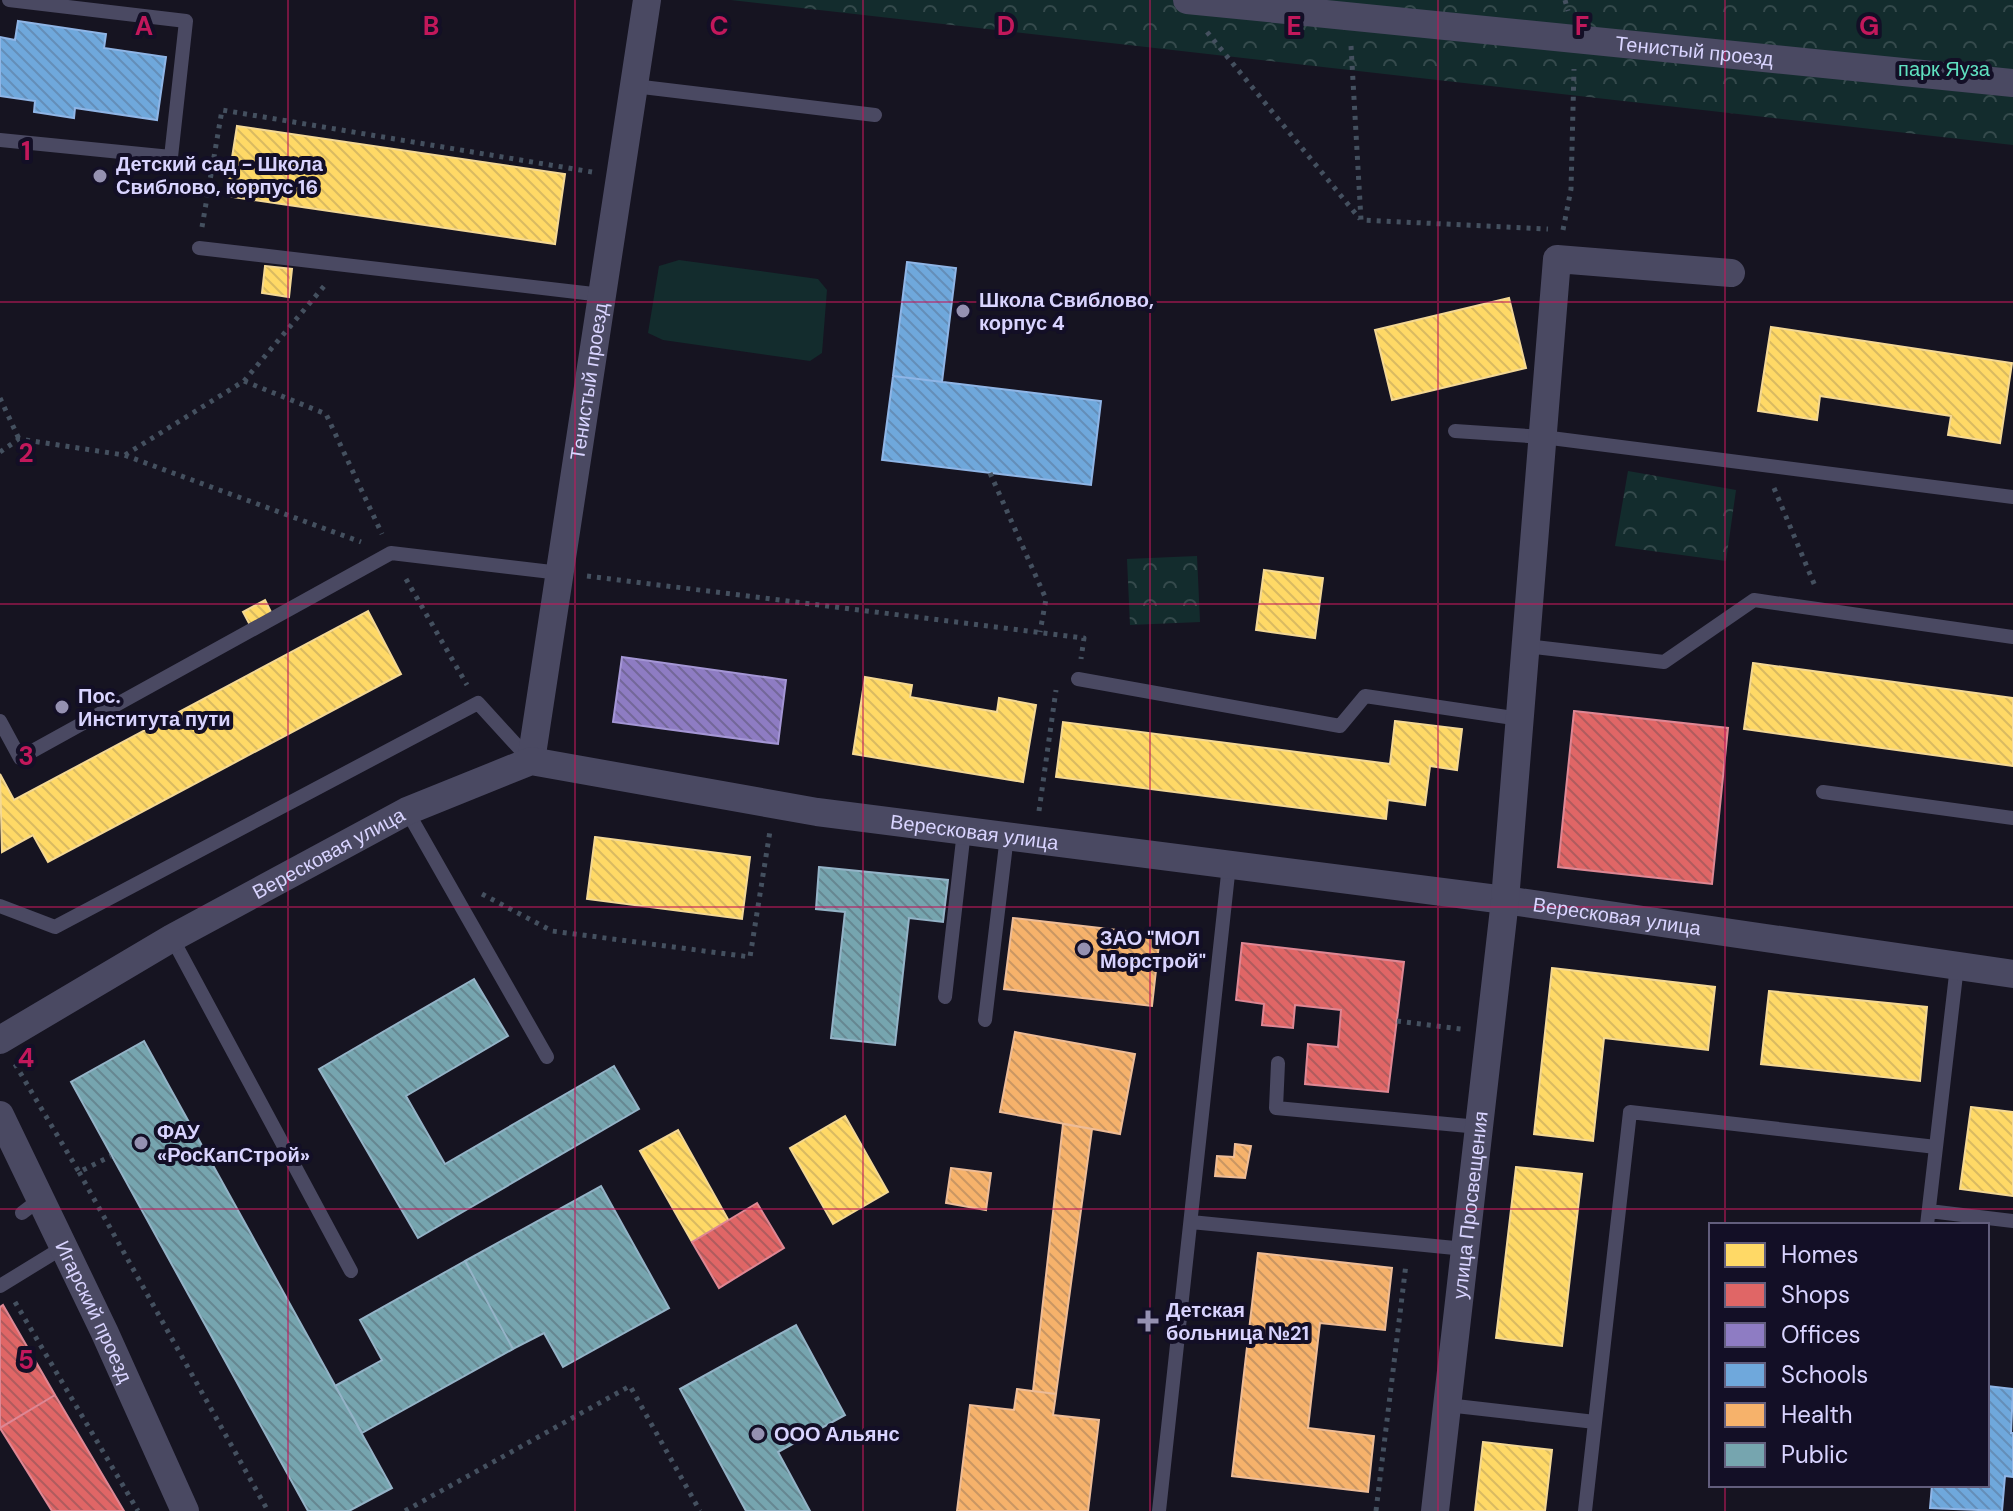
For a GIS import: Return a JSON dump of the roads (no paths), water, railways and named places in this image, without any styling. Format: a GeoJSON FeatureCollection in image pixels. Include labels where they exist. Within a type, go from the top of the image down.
{"type":"FeatureCollection","features":[{"type":"Feature","properties":{"kind":"street","name":"Тенистый проезд"},"geometry":{"type":"LineString","coordinates":[[531,761],[560,573],[565,494],[581,384],[602,295],[647,0]]}},
{"type":"Feature","properties":{"kind":"street","name":"Тенистый проезд"},"geometry":{"type":"LineString","coordinates":[[1187,0],[2013,83]]}},
{"type":"Feature","properties":{"kind":"street","name":"улица Просвещения"},"geometry":{"type":"LineString","coordinates":[[1435,1511],[1505,900],[1557,259],[1731,273]]}},
{"type":"Feature","properties":{"kind":"street","name":"Вересковая улица"},"geometry":{"type":"LineString","coordinates":[[0,1040],[172,938],[407,811],[531,761],[774,804],[1505,900],[2013,974]]}},
{"type":"Feature","properties":{"kind":"street","name":"Игарский проезд"},"geometry":{"type":"LineString","coordinates":[[0,1115],[31,1206],[62,1248],[104,1331],[185,1511]]}},
{"type":"Feature","properties":{"kind":"lane"},"geometry":{"type":"LineString","coordinates":[[0,140],[171,157],[186,21],[9,0]]}},
{"type":"Feature","properties":{"kind":"lane"},"geometry":{"type":"LineString","coordinates":[[634,86],[875,115]]}},
{"type":"Feature","properties":{"kind":"lane"},"geometry":{"type":"LineString","coordinates":[[199,248],[602,295]]}},
{"type":"Feature","properties":{"kind":"lane"},"geometry":{"type":"LineString","coordinates":[[1455,431],[1543,437],[2013,497]]}},
{"type":"Feature","properties":{"kind":"lane"},"geometry":{"type":"LineString","coordinates":[[0,721],[20,758],[391,553],[560,573]]}},
{"type":"Feature","properties":{"kind":"lane"},"geometry":{"type":"LineString","coordinates":[[1526,646],[1664,662],[1754,600],[2013,637]]}},
{"type":"Feature","properties":{"kind":"lane"},"geometry":{"type":"LineString","coordinates":[[1078,679],[1340,726],[1365,696],[1520,719]]}},
{"type":"Feature","properties":{"kind":"lane"},"geometry":{"type":"LineString","coordinates":[[0,906],[55,927],[478,703],[531,761]]}},
{"type":"Feature","properties":{"kind":"lane"},"geometry":{"type":"LineString","coordinates":[[1823,792],[2013,818]]}},
{"type":"Feature","properties":{"kind":"lane"},"geometry":{"type":"LineString","coordinates":[[407,811],[547,1057]]}},
{"type":"Feature","properties":{"kind":"lane"},"geometry":{"type":"LineString","coordinates":[[945,997],[964,831]]}},
{"type":"Feature","properties":{"kind":"lane"},"geometry":{"type":"LineString","coordinates":[[985,1020],[1021,838]]}},
{"type":"Feature","properties":{"kind":"lane"},"geometry":{"type":"LineString","coordinates":[[1159,1511],[1229,865]]}},
{"type":"Feature","properties":{"kind":"lane"},"geometry":{"type":"LineString","coordinates":[[172,938],[351,1271]]}},
{"type":"Feature","properties":{"kind":"lane"},"geometry":{"type":"LineString","coordinates":[[1957,966],[1928,1218],[2013,1221]]}},
{"type":"Feature","properties":{"kind":"lane"},"geometry":{"type":"LineString","coordinates":[[1278,1063],[1276,1108],[1479,1127]]}},
{"type":"Feature","properties":{"kind":"lane"},"geometry":{"type":"LineString","coordinates":[[1585,1511],[1630,1112],[1936,1147]]}},
{"type":"Feature","properties":{"kind":"lane"},"geometry":{"type":"LineString","coordinates":[[1191,1222],[1465,1249]]}},
{"type":"Feature","properties":{"kind":"lane"},"geometry":{"type":"LineString","coordinates":[[2,1285],[62,1248]]}},
{"type":"Feature","properties":{"kind":"lane"},"geometry":{"type":"LineString","coordinates":[[1447,1405],[1595,1422]]}},
{"type":"Feature","properties":{"kind":"place","name":"Детский сад - Школа Свиблово, корпус 16"},"geometry":{"type":"Point","coordinates":[100,176]}},
{"type":"Feature","properties":{"kind":"place","name":"Школа Свиблово, корпус 4"},"geometry":{"type":"Point","coordinates":[963,311]}},
{"type":"Feature","properties":{"kind":"place","name":"Пос. Института пути"},"geometry":{"type":"Point","coordinates":[62,707]}},
{"type":"Feature","properties":{"kind":"place","name":"ЗАО \"МОЛ Морстрой\""},"geometry":{"type":"Point","coordinates":[1084,949]}},
{"type":"Feature","properties":{"kind":"place","name":"ФАУ «РосКапСтрой»"},"geometry":{"type":"Point","coordinates":[141,1143]}},
{"type":"Feature","properties":{"kind":"place","name":"Детская больница №21"},"geometry":{"type":"Point","coordinates":[1148,1321]}},
{"type":"Feature","properties":{"kind":"place","name":"ООО Альянс"},"geometry":{"type":"Point","coordinates":[758,1434]}},
{"type":"Feature","properties":{"kind":"park label","name":"парк Яуза"},"geometry":{"type":"Point","coordinates":[1944,69]}}]}
